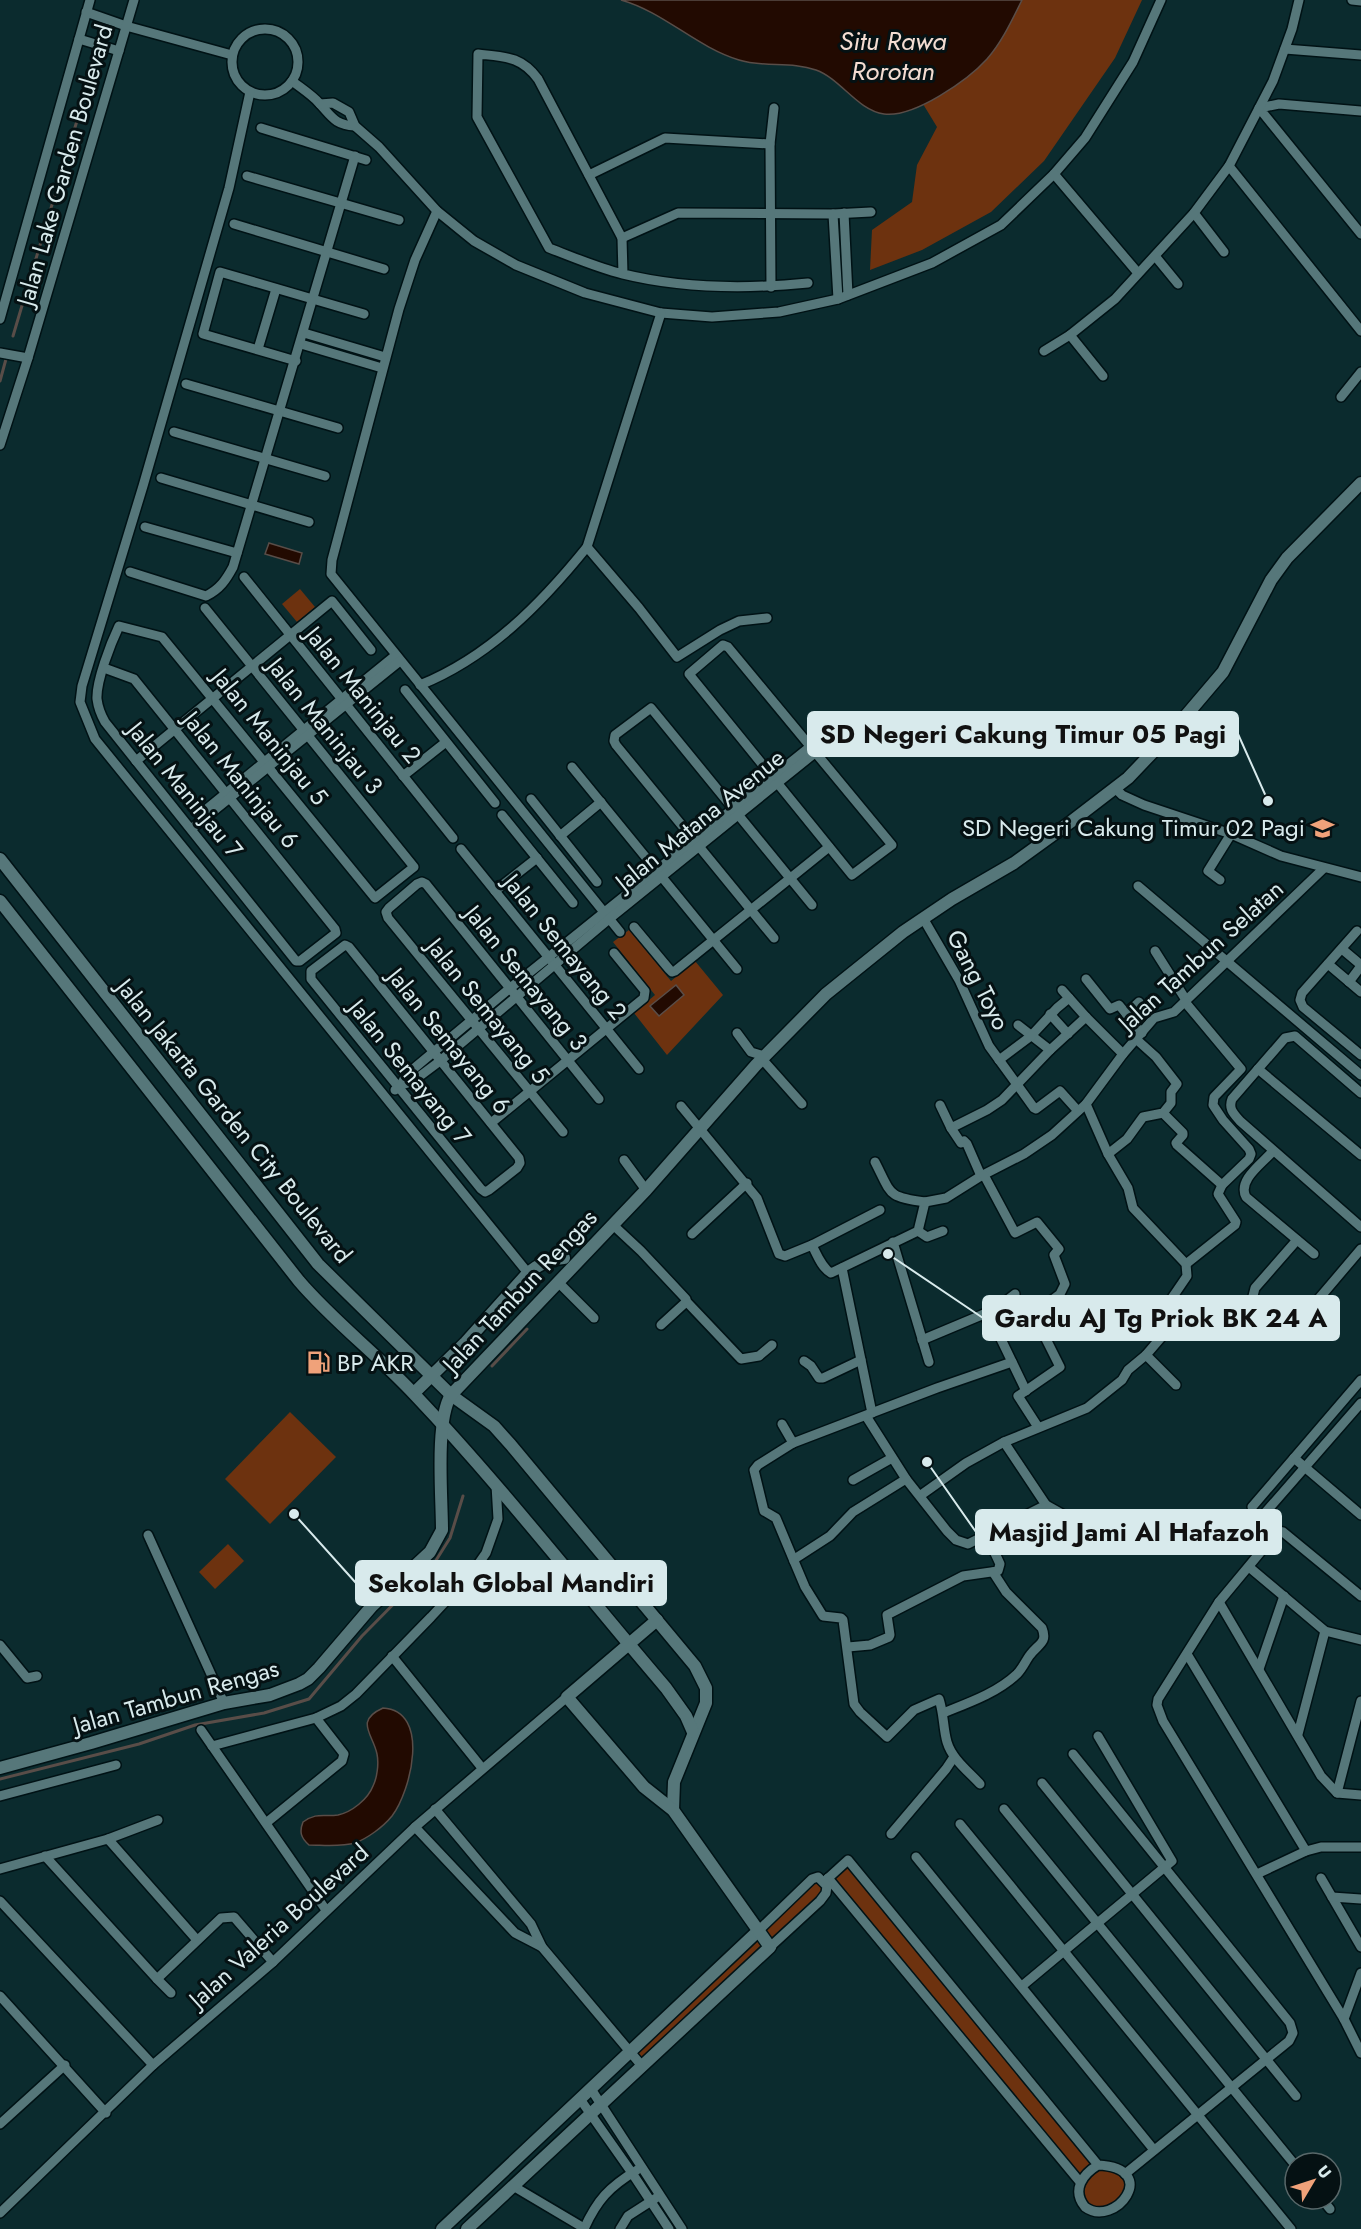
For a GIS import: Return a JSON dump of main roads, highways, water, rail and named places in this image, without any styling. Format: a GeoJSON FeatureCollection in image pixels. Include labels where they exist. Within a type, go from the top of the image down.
{"type":"FeatureCollection","features":[{"type":"Feature","properties":{"kind":"water","name":"Situ Rawa Rorotan"},"geometry":{"type":"Polygon","coordinates":[[[621,0],[1022,0],[997,45],[978,68],[954,87],[925,104],[896,114],[884,114],[866,107],[825,74],[816,70],[807,67],[758,64],[739,60],[708,47],[637,5],[621,0]]]}},
{"type":"Feature","properties":{"kind":"water"},"geometry":{"type":"Polygon","coordinates":[[[269,543],[302,553],[299,564],[265,554],[269,543]]]}},
{"type":"Feature","properties":{"kind":"water"},"geometry":{"type":"Polygon","coordinates":[[[676,985],[684,995],[659,1016],[650,1006],[676,985]]]}},
{"type":"Feature","properties":{"kind":"water"},"geometry":{"type":"Polygon","coordinates":[[[383,1708],[398,1712],[407,1723],[412,1737],[413,1754],[410,1772],[399,1804],[384,1824],[360,1841],[332,1846],[309,1845],[302,1835],[303,1822],[316,1816],[338,1815],[349,1811],[371,1791],[376,1779],[378,1762],[367,1723],[374,1713],[383,1708]]]}},
{"type":"Feature","properties":{"kind":"waterway"},"geometry":{"type":"LineString","coordinates":[[13,336],[98,50]]}},
{"type":"Feature","properties":{"kind":"waterway"},"geometry":{"type":"LineString","coordinates":[[0,381],[6,359]]}},
{"type":"Feature","properties":{"kind":"waterway"},"geometry":{"type":"LineString","coordinates":[[492,1366],[527,1329]]}},
{"type":"Feature","properties":{"kind":"waterway"},"geometry":{"type":"LineString","coordinates":[[0,1779],[139,1744],[195,1725],[264,1713],[309,1699],[362,1636],[435,1562],[450,1538],[463,1496]]}},
{"type":"Feature","properties":{"kind":"place","name":"SD Negeri Cakung Timur 05 Pagi"},"geometry":{"type":"Point","coordinates":[1268,801]}},
{"type":"Feature","properties":{"kind":"place","name":"SD Negeri Cakung Timur 02 Pagi"},"geometry":{"type":"Point","coordinates":[1323,828]}},
{"type":"Feature","properties":{"kind":"place","name":"Gardu AJ Tg Priok BK 24 A"},"geometry":{"type":"Point","coordinates":[888,1254]}},
{"type":"Feature","properties":{"kind":"place","name":"BP AKR"},"geometry":{"type":"Point","coordinates":[319,1363]}},
{"type":"Feature","properties":{"kind":"place","name":"Masjid Jami Al Hafazoh"},"geometry":{"type":"Point","coordinates":[927,1462]}},
{"type":"Feature","properties":{"kind":"place","name":"Sekolah Global Mandiri"},"geometry":{"type":"Point","coordinates":[294,1514]}}]}
